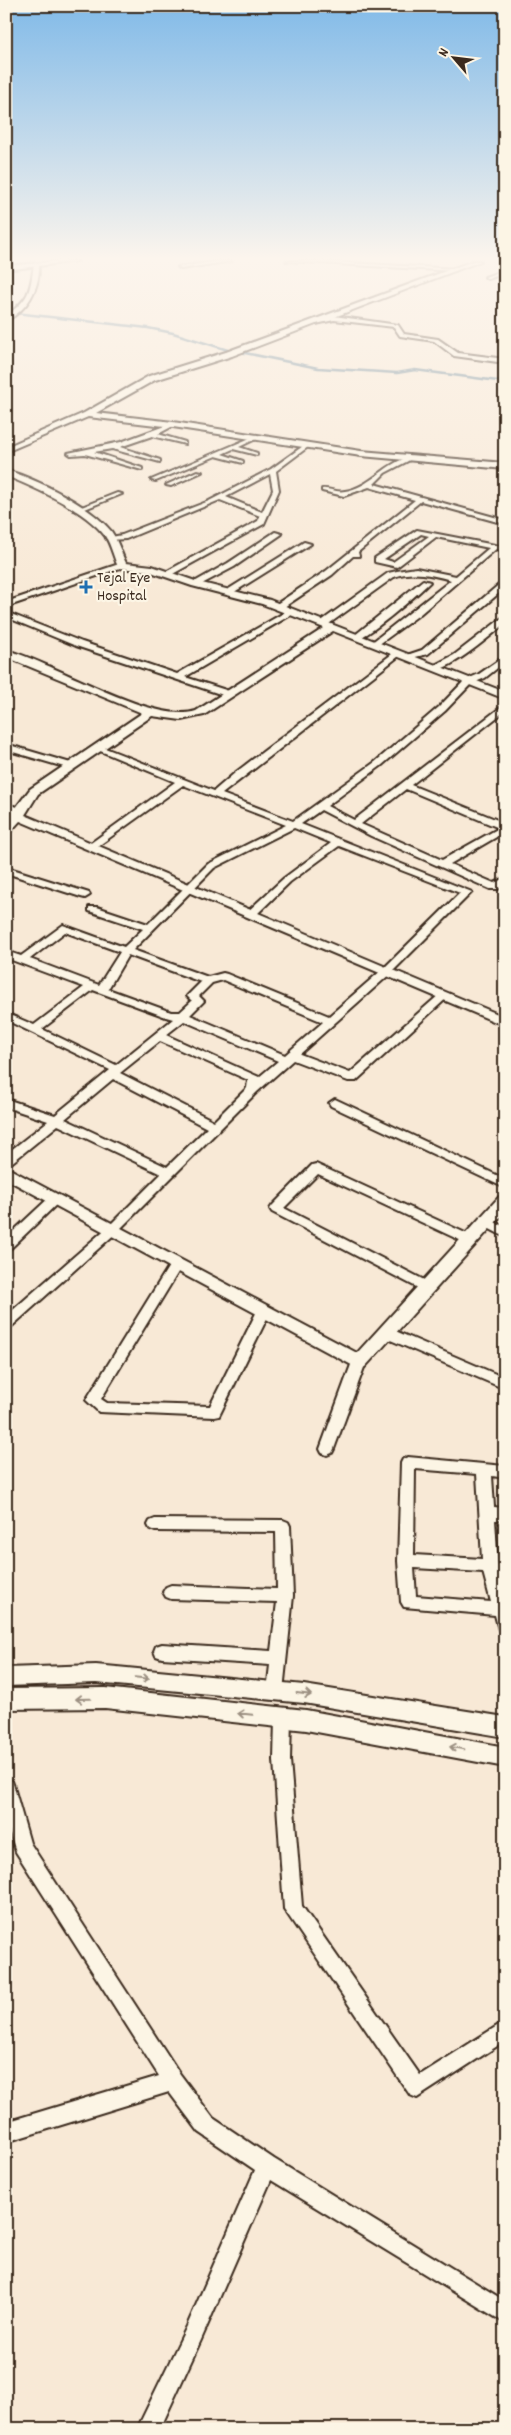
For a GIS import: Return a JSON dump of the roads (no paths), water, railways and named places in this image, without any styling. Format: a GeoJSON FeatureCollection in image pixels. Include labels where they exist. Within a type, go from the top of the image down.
{"type":"FeatureCollection","features":[{"type":"Feature","properties":{"kind":"street"},"geometry":{"type":"LineString","coordinates":[[6,450],[87,415],[152,378],[163,375]]}},
{"type":"Feature","properties":{"kind":"street"},"geometry":{"type":"LineString","coordinates":[[105,406],[136,416],[240,431],[316,445],[412,458],[505,465]]}},
{"type":"Feature","properties":{"kind":"street"},"geometry":{"type":"LineString","coordinates":[[87,415],[133,418],[406,460],[505,465]]}},
{"type":"Feature","properties":{"kind":"street"},"geometry":{"type":"LineString","coordinates":[[71,453],[86,452],[153,434],[172,424]]}},
{"type":"Feature","properties":{"kind":"street"},"geometry":{"type":"LineString","coordinates":[[153,434],[183,443]]}},
{"type":"Feature","properties":{"kind":"street"},"geometry":{"type":"LineString","coordinates":[[154,480],[257,437]]}},
{"type":"Feature","properties":{"kind":"street"},"geometry":{"type":"LineString","coordinates":[[111,446],[158,461]]}},
{"type":"Feature","properties":{"kind":"street"},"geometry":{"type":"LineString","coordinates":[[110,538],[123,537],[219,497],[273,470],[306,446]]}},
{"type":"Feature","properties":{"kind":"street"},"geometry":{"type":"LineString","coordinates":[[232,447],[255,454]]}},
{"type":"Feature","properties":{"kind":"street"},"geometry":{"type":"LineString","coordinates":[[86,452],[140,469]]}},
{"type":"Feature","properties":{"kind":"street"},"geometry":{"type":"LineString","coordinates":[[215,454],[241,462]]}},
{"type":"Feature","properties":{"kind":"street"},"geometry":{"type":"LineString","coordinates":[[324,490],[344,494],[369,485],[383,472],[406,460]]}},
{"type":"Feature","properties":{"kind":"street"},"geometry":{"type":"LineString","coordinates":[[166,574],[261,522],[276,490],[273,470]]}},
{"type":"Feature","properties":{"kind":"street"},"geometry":{"type":"LineString","coordinates":[[170,485],[199,472]]}},
{"type":"Feature","properties":{"kind":"street"},"geometry":{"type":"LineString","coordinates":[[6,473],[31,484],[78,510],[109,535],[122,566]]}},
{"type":"Feature","properties":{"kind":"street"},"geometry":{"type":"LineString","coordinates":[[170,473],[196,481]]}},
{"type":"Feature","properties":{"kind":"street"},"geometry":{"type":"LineString","coordinates":[[369,485],[505,522]]}},
{"type":"Feature","properties":{"kind":"street"},"geometry":{"type":"LineString","coordinates":[[78,510],[119,494]]}},
{"type":"Feature","properties":{"kind":"street"},"geometry":{"type":"LineString","coordinates":[[219,497],[264,515]]}},
{"type":"Feature","properties":{"kind":"street"},"geometry":{"type":"LineString","coordinates":[[278,607],[329,573],[419,500]]}},
{"type":"Feature","properties":{"kind":"street"},"geometry":{"type":"LineString","coordinates":[[435,536],[394,564],[378,560],[420,532],[505,549]]}},
{"type":"Feature","properties":{"kind":"street"},"geometry":{"type":"LineString","coordinates":[[195,584],[231,565],[278,534]]}},
{"type":"Feature","properties":{"kind":"street"},"geometry":{"type":"LineString","coordinates":[[375,644],[505,539]]}},
{"type":"Feature","properties":{"kind":"street"},"geometry":{"type":"LineString","coordinates":[[228,592],[307,544]]}},
{"type":"Feature","properties":{"kind":"street"},"geometry":{"type":"LineString","coordinates":[[6,605],[122,566],[149,568],[195,584],[292,612],[505,696]]}},
{"type":"Feature","properties":{"kind":"street"},"geometry":{"type":"LineString","coordinates":[[6,653],[150,712],[174,718],[188,718],[200,713],[229,694],[328,625],[391,576],[402,570],[417,570],[458,578]]}},
{"type":"Feature","properties":{"kind":"street"},"geometry":{"type":"LineString","coordinates":[[358,637],[426,582]]}},
{"type":"Feature","properties":{"kind":"street"},"geometry":{"type":"LineString","coordinates":[[410,657],[425,652],[505,584]]}},
{"type":"Feature","properties":{"kind":"street"},"geometry":{"type":"LineString","coordinates":[[178,677],[292,612]]}},
{"type":"Feature","properties":{"kind":"street"},"geometry":{"type":"LineString","coordinates":[[6,614],[79,644],[229,694]]}},
{"type":"Feature","properties":{"kind":"street"},"geometry":{"type":"LineString","coordinates":[[436,668],[457,658],[502,625]]}},
{"type":"Feature","properties":{"kind":"street"},"geometry":{"type":"LineString","coordinates":[[216,794],[239,774],[399,653]]}},
{"type":"Feature","properties":{"kind":"street"},"geometry":{"type":"LineString","coordinates":[[34,1030],[97,987],[126,951],[211,866],[294,824],[320,806],[378,764],[442,709],[468,682],[482,676],[505,658]]}},
{"type":"Feature","properties":{"kind":"street"},"geometry":{"type":"LineString","coordinates":[[355,824],[505,707]]}},
{"type":"Feature","properties":{"kind":"street"},"geometry":{"type":"LineString","coordinates":[[6,829],[20,814],[34,792],[150,712]]}},
{"type":"Feature","properties":{"kind":"street"},"geometry":{"type":"LineString","coordinates":[[6,747],[71,766]]}},
{"type":"Feature","properties":{"kind":"street"},"geometry":{"type":"LineString","coordinates":[[97,748],[468,892],[494,887],[505,882]]}},
{"type":"Feature","properties":{"kind":"street"},"geometry":{"type":"LineString","coordinates":[[91,847],[182,781]]}},
{"type":"Feature","properties":{"kind":"street"},"geometry":{"type":"LineString","coordinates":[[404,786],[505,828]]}},
{"type":"Feature","properties":{"kind":"street"},"geometry":{"type":"LineString","coordinates":[[320,806],[355,824],[494,887]]}},
{"type":"Feature","properties":{"kind":"street"},"geometry":{"type":"LineString","coordinates":[[6,808],[91,847],[387,970],[505,1022]]}},
{"type":"Feature","properties":{"kind":"street"},"geometry":{"type":"LineString","coordinates":[[443,864],[505,828]]}},
{"type":"Feature","properties":{"kind":"street"},"geometry":{"type":"LineString","coordinates":[[251,914],[287,880],[338,842]]}},
{"type":"Feature","properties":{"kind":"street"},"geometry":{"type":"LineString","coordinates":[[6,870],[85,895]]}},
{"type":"Feature","properties":{"kind":"street"},"geometry":{"type":"LineString","coordinates":[[6,1324],[113,1229],[253,1089],[387,970],[468,892]]}},
{"type":"Feature","properties":{"kind":"street"},"geometry":{"type":"LineString","coordinates":[[93,909],[150,928]]}},
{"type":"Feature","properties":{"kind":"street"},"geometry":{"type":"LineString","coordinates":[[22,960],[54,937],[62,928],[208,981]]}},
{"type":"Feature","properties":{"kind":"street"},"geometry":{"type":"LineString","coordinates":[[6,954],[170,1015],[183,1016],[289,1057],[352,1078],[444,996]]}},
{"type":"Feature","properties":{"kind":"street"},"geometry":{"type":"LineString","coordinates":[[6,1161],[200,1001],[192,996],[208,981],[223,976],[330,1021]]}},
{"type":"Feature","properties":{"kind":"street"},"geometry":{"type":"LineString","coordinates":[[6,1016],[116,1072],[216,1127]]}},
{"type":"Feature","properties":{"kind":"street"},"geometry":{"type":"LineString","coordinates":[[158,1036],[254,1078],[253,1089]]}},
{"type":"Feature","properties":{"kind":"street"},"geometry":{"type":"LineString","coordinates":[[6,1103],[58,1120],[169,1174]]}},
{"type":"Feature","properties":{"kind":"street"},"geometry":{"type":"LineString","coordinates":[[335,1103],[505,1184]]}},
{"type":"Feature","properties":{"kind":"street"},"geometry":{"type":"LineString","coordinates":[[427,1287],[276,1209],[316,1168],[470,1240]]}},
{"type":"Feature","properties":{"kind":"street"},"geometry":{"type":"LineString","coordinates":[[6,1172],[359,1362]]}},
{"type":"Feature","properties":{"kind":"street"},"geometry":{"type":"LineString","coordinates":[[6,1246],[56,1198]]}},
{"type":"Feature","properties":{"kind":"street"},"geometry":{"type":"LineString","coordinates":[[327,1449],[359,1362],[505,1201]]}},
{"type":"Feature","properties":{"kind":"street"},"geometry":{"type":"LineString","coordinates":[[486,1222],[505,1233]]}},
{"type":"Feature","properties":{"kind":"street"},"geometry":{"type":"LineString","coordinates":[[178,1264],[93,1400],[104,1408],[214,1412],[264,1310]]}},
{"type":"Feature","properties":{"kind":"street"},"geometry":{"type":"LineString","coordinates":[[386,1332],[505,1384]]}},
{"type":"Feature","properties":{"kind":"street"},"geometry":{"type":"LineString","coordinates":[[501,1610],[409,1602],[406,1562],[408,1463],[505,1472]]}},
{"type":"Feature","properties":{"kind":"street"},"geometry":{"type":"LineString","coordinates":[[484,1469],[486,1513],[505,1625]]}},
{"type":"Feature","properties":{"kind":"street"},"geometry":{"type":"LineString","coordinates":[[486,1513],[505,1514]]}},
{"type":"Feature","properties":{"kind":"street"},"geometry":{"type":"LineString","coordinates":[[155,1525],[283,1526],[285,1596],[275,1691]]}},
{"type":"Feature","properties":{"kind":"street"},"geometry":{"type":"LineString","coordinates":[[406,1562],[495,1570]]}},
{"type":"Feature","properties":{"kind":"street"},"geometry":{"type":"LineString","coordinates":[[171,1592],[285,1596]]}},
{"type":"Feature","properties":{"kind":"street"},"geometry":{"type":"LineString","coordinates":[[162,1651],[278,1659]]}},
{"type":"Feature","properties":{"kind":"street"},"geometry":{"type":"LineString","coordinates":[[6,1677],[96,1674],[275,1691],[304,1694],[505,1727]]}},
{"type":"Feature","properties":{"kind":"street"},"geometry":{"type":"LineString","coordinates":[[6,1699],[105,1698],[283,1718],[505,1757]]}},
{"type":"Feature","properties":{"kind":"street"},"geometry":{"type":"LineString","coordinates":[[283,1718],[282,1760],[293,1908],[417,2088],[505,2030]]}},
{"type":"Feature","properties":{"kind":"street"},"geometry":{"type":"LineString","coordinates":[[6,1787],[22,1846],[173,2081],[206,2125],[267,2166],[505,2312]]}},
{"type":"Feature","properties":{"kind":"street"},"geometry":{"type":"LineString","coordinates":[[6,2132],[173,2081]]}},
{"type":"Feature","properties":{"kind":"street"},"geometry":{"type":"LineString","coordinates":[[148,2429],[194,2333],[267,2166]]}},
{"type":"Feature","properties":{"kind":"waterway"},"geometry":{"type":"LineString","coordinates":[[450,375],[505,382]]}},
{"type":"Feature","properties":{"kind":"place","name":"Tejal Eye Hospital"},"geometry":{"type":"Point","coordinates":[86,587]}}]}
